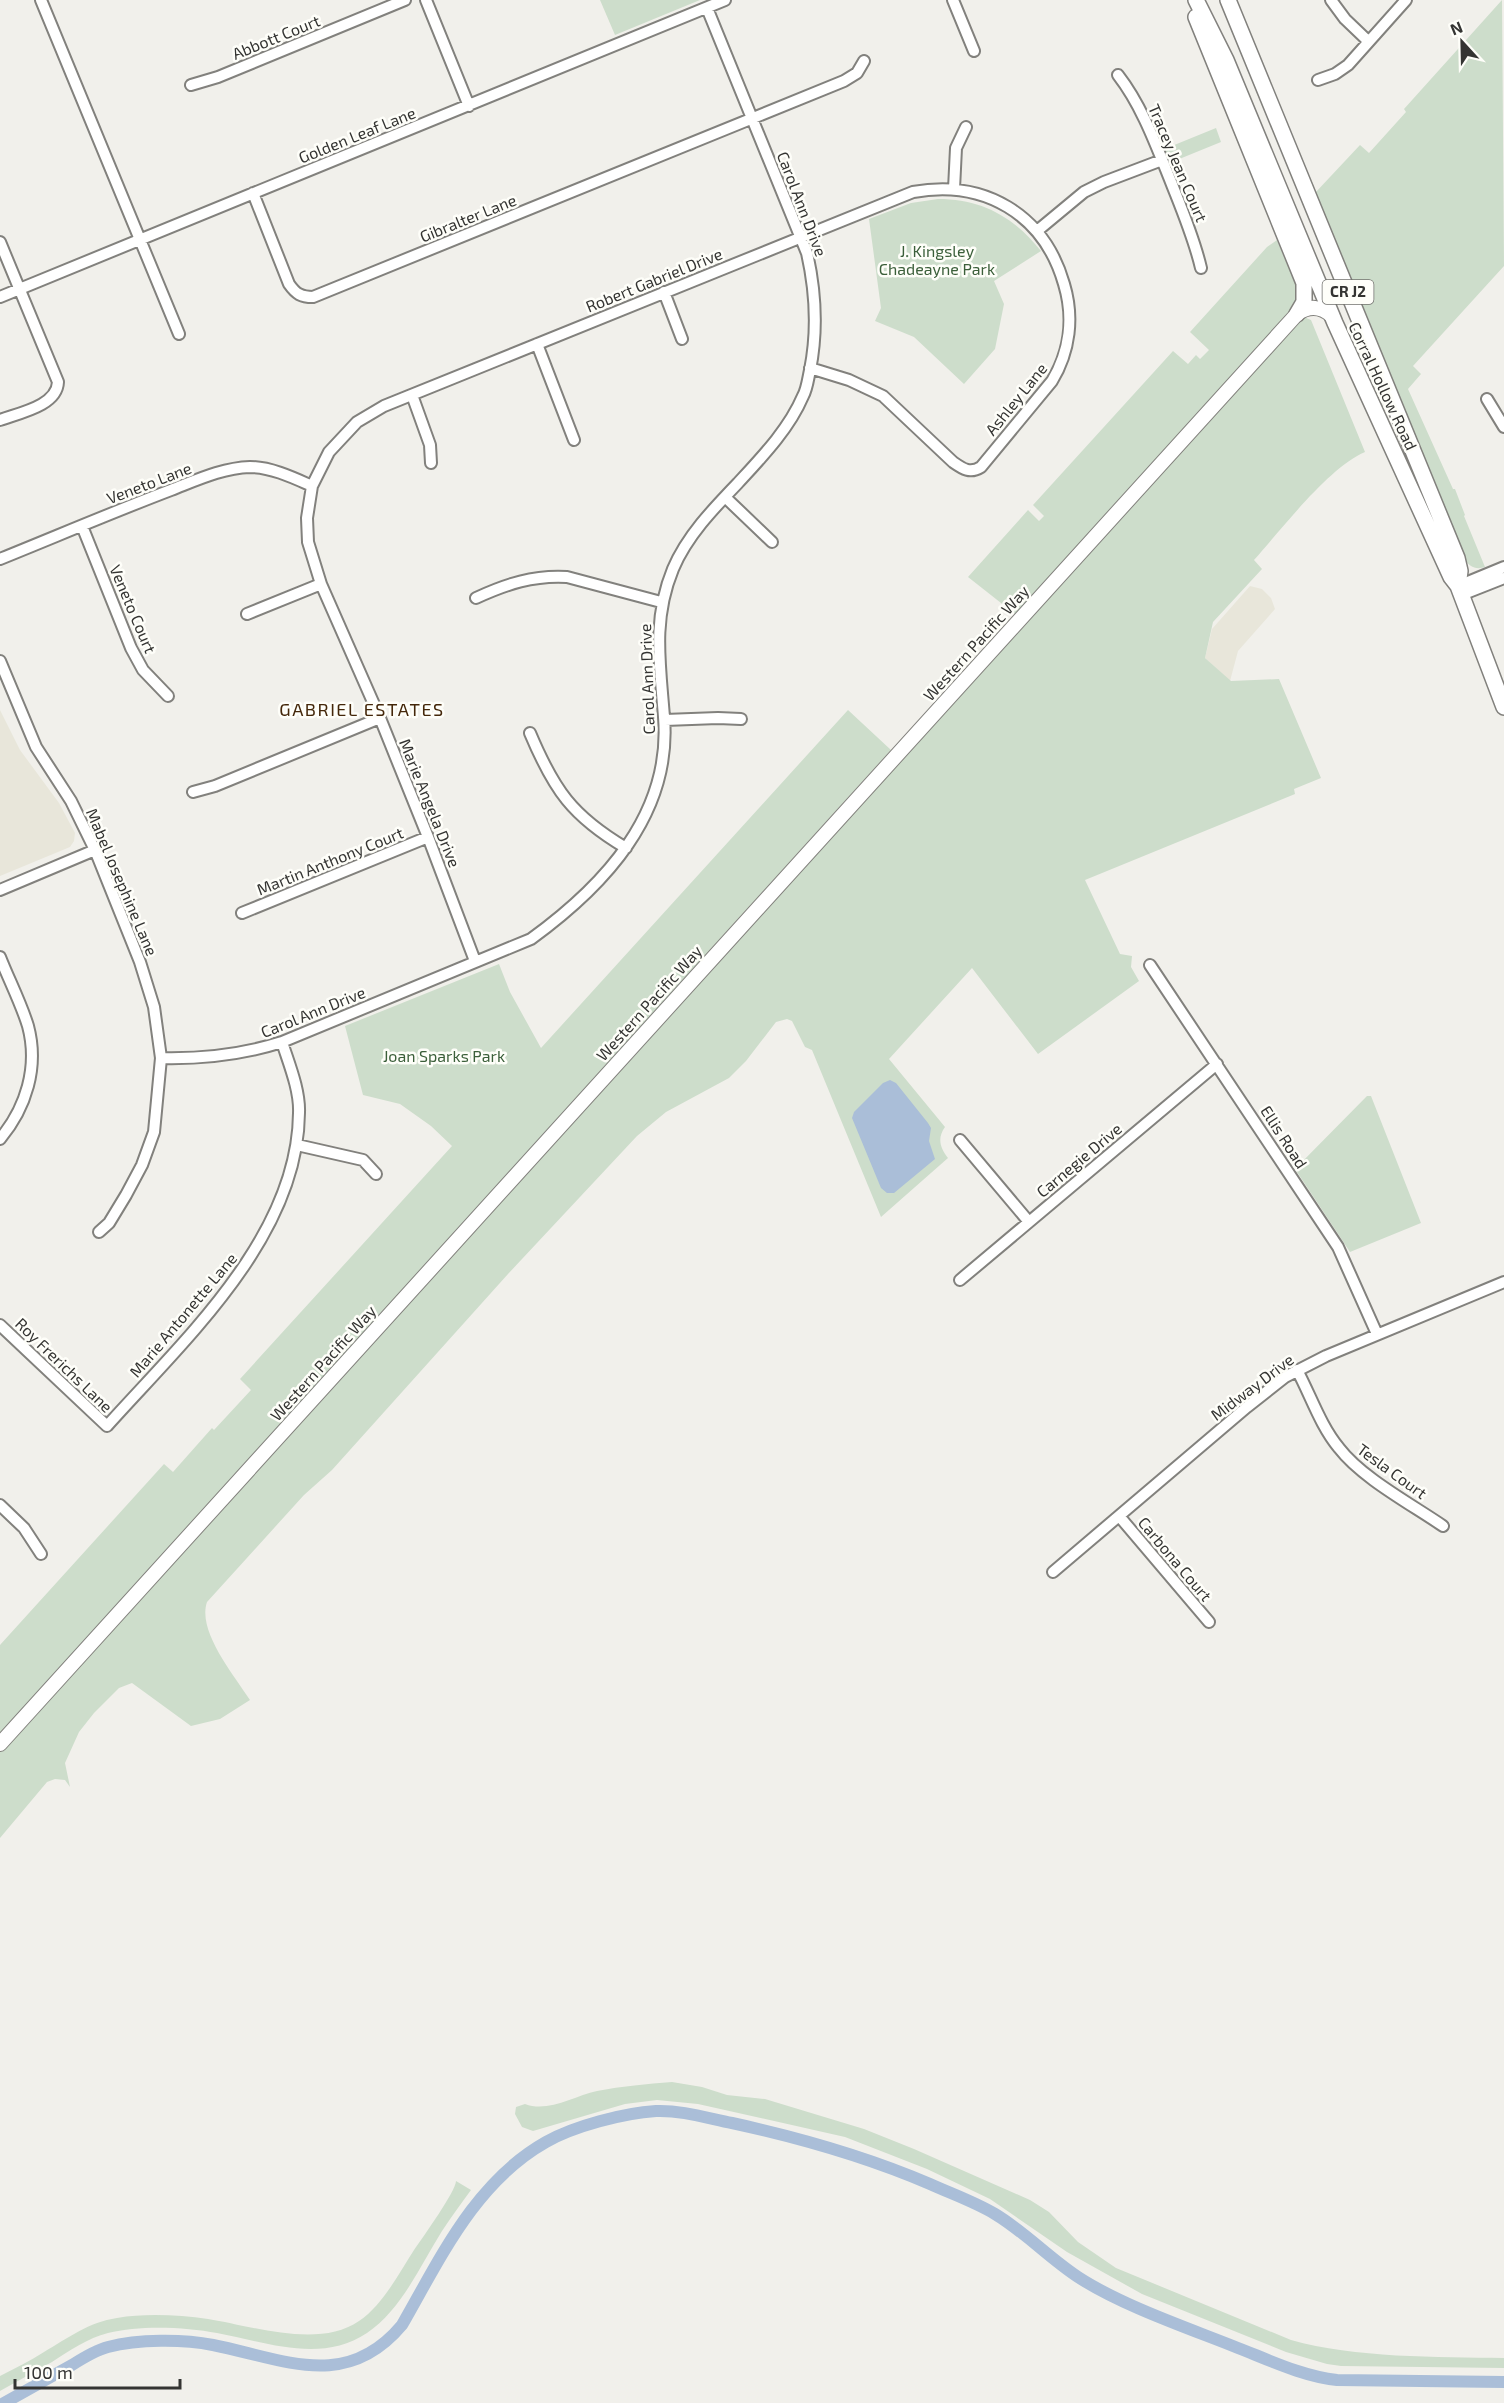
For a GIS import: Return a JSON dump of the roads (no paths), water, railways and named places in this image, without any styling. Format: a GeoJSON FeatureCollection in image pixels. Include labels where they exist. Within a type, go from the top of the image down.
{"type":"FeatureCollection","features":[{"type":"Feature","properties":{"kind":"main road"},"geometry":{"type":"LineString","coordinates":[[1190,0],[1304,283],[1305,302],[1297,314]]}},
{"type":"Feature","properties":{"kind":"main road","name":"Corral Hollow Road"},"geometry":{"type":"LineString","coordinates":[[1196,0],[1226,60],[1348,353],[1451,577],[1460,591],[1504,707]]}},
{"type":"Feature","properties":{"kind":"main road","name":"Corral Hollow Road"},"geometry":{"type":"LineString","coordinates":[[1228,0],[1457,558],[1460,591]]}},
{"type":"Feature","properties":{"kind":"main road"},"geometry":{"type":"LineString","coordinates":[[1348,353],[1361,353],[1370,344]]}},
{"type":"Feature","properties":{"kind":"street"},"geometry":{"type":"LineString","coordinates":[[41,0],[179,334]]}},
{"type":"Feature","properties":{"kind":"street","name":"Abbott Court"},"geometry":{"type":"LineString","coordinates":[[191,84],[218,76],[405,0]]}},
{"type":"Feature","properties":{"kind":"street"},"geometry":{"type":"LineString","coordinates":[[426,0],[469,106]]}},
{"type":"Feature","properties":{"kind":"street","name":"Golden Leaf Lane"},"geometry":{"type":"LineString","coordinates":[[0,297],[724,0]]}},
{"type":"Feature","properties":{"kind":"street"},"geometry":{"type":"LineString","coordinates":[[953,0],[974,51]]}},
{"type":"Feature","properties":{"kind":"street"},"geometry":{"type":"LineString","coordinates":[[1331,0],[1345,19],[1368,41]]}},
{"type":"Feature","properties":{"kind":"street"},"geometry":{"type":"LineString","coordinates":[[1318,80],[1335,74],[1348,65],[1406,0]]}},
{"type":"Feature","properties":{"kind":"street","name":"Carol Ann Drive"},"geometry":{"type":"LineString","coordinates":[[161,1058],[223,1056],[251,1052],[282,1042],[531,939],[564,915],[593,889],[626,848],[645,816],[659,779],[664,745],[665,720],[658,646],[661,602],[673,568],[688,540],[785,428],[804,395],[816,332],[815,295],[807,254],[707,8]]}},
{"type":"Feature","properties":{"kind":"street","name":"Gibralter Lane"},"geometry":{"type":"LineString","coordinates":[[253,193],[290,284],[295,292],[303,297],[313,297],[844,81],[857,73],[864,61]]}},
{"type":"Feature","properties":{"kind":"street","name":"Tracey Jean Court"},"geometry":{"type":"LineString","coordinates":[[1118,75],[1133,95],[1162,160],[1195,241],[1201,268]]}},
{"type":"Feature","properties":{"kind":"street"},"geometry":{"type":"LineString","coordinates":[[954,189],[956,148],[966,127]]}},
{"type":"Feature","properties":{"kind":"street"},"geometry":{"type":"LineString","coordinates":[[1037,231],[1084,192],[1162,160]]}},
{"type":"Feature","properties":{"kind":"street","name":"Robert Gabriel Drive"},"geometry":{"type":"LineString","coordinates":[[312,486],[329,452],[357,422],[384,406],[913,192],[954,189],[974,192],[1007,206],[1027,220],[1037,231]]}},
{"type":"Feature","properties":{"kind":"street","name":"Ashley Lane"},"geometry":{"type":"LineString","coordinates":[[810,368],[849,380],[883,396],[953,462],[966,471],[974,471],[981,467],[1052,381],[1061,366],[1070,324],[1068,298],[1059,266],[1037,231]]}},
{"type":"Feature","properties":{"kind":"street"},"geometry":{"type":"LineString","coordinates":[[0,242],[55,373],[57,389],[52,398],[0,420]]}},
{"type":"Feature","properties":{"kind":"street"},"geometry":{"type":"LineString","coordinates":[[664,292],[682,339]]}},
{"type":"Feature","properties":{"kind":"street"},"geometry":{"type":"LineString","coordinates":[[1297,314],[1315,307],[1332,316]]}},
{"type":"Feature","properties":{"kind":"street","name":"Western Pacific Way"},"geometry":{"type":"LineString","coordinates":[[0,1744],[1297,314]]}},
{"type":"Feature","properties":{"kind":"street"},"geometry":{"type":"LineString","coordinates":[[537,344],[574,440]]}},
{"type":"Feature","properties":{"kind":"street"},"geometry":{"type":"LineString","coordinates":[[412,395],[429,445],[430,463]]}},
{"type":"Feature","properties":{"kind":"street"},"geometry":{"type":"LineString","coordinates":[[1487,399],[1504,427]]}},
{"type":"Feature","properties":{"kind":"street","name":"Veneto Lane"},"geometry":{"type":"LineString","coordinates":[[0,559],[141,501],[232,469],[253,467],[294,478],[312,486]]}},
{"type":"Feature","properties":{"kind":"street","name":"Marie Angela Drive"},"geometry":{"type":"LineString","coordinates":[[312,486],[307,518],[308,542],[321,584],[380,718],[475,961]]}},
{"type":"Feature","properties":{"kind":"street"},"geometry":{"type":"LineString","coordinates":[[725,497],[772,542]]}},
{"type":"Feature","properties":{"kind":"street","name":"Veneto Court"},"geometry":{"type":"LineString","coordinates":[[82,526],[131,648],[143,670],[168,696]]}},
{"type":"Feature","properties":{"kind":"street"},"geometry":{"type":"LineString","coordinates":[[1460,591],[1504,567]]}},
{"type":"Feature","properties":{"kind":"street"},"geometry":{"type":"LineString","coordinates":[[476,597],[526,579],[551,576],[578,579],[661,602]]}},
{"type":"Feature","properties":{"kind":"street"},"geometry":{"type":"LineString","coordinates":[[1460,591],[1504,578]]}},
{"type":"Feature","properties":{"kind":"street"},"geometry":{"type":"LineString","coordinates":[[247,614],[321,584]]}},
{"type":"Feature","properties":{"kind":"street","name":"Mabel Josephine Lane"},"geometry":{"type":"LineString","coordinates":[[0,661],[36,747],[71,801],[95,850],[140,962],[154,1007],[161,1058],[154,1132],[142,1165],[126,1195],[109,1223],[99,1232]]}},
{"type":"Feature","properties":{"kind":"street"},"geometry":{"type":"LineString","coordinates":[[193,792],[215,786],[380,718]]}},
{"type":"Feature","properties":{"kind":"street"},"geometry":{"type":"LineString","coordinates":[[665,720],[741,719]]}},
{"type":"Feature","properties":{"kind":"street"},"geometry":{"type":"LineString","coordinates":[[530,733],[550,778],[565,801],[600,832],[626,848]]}},
{"type":"Feature","properties":{"kind":"street","name":"Martin Anthony Court"},"geometry":{"type":"LineString","coordinates":[[242,913],[428,837]]}},
{"type":"Feature","properties":{"kind":"street"},"geometry":{"type":"LineString","coordinates":[[0,890],[95,850]]}},
{"type":"Feature","properties":{"kind":"street"},"geometry":{"type":"LineString","coordinates":[[0,957],[28,1027],[32,1065],[25,1099],[12,1125],[0,1139]]}},
{"type":"Feature","properties":{"kind":"street","name":"Ellis Road"},"geometry":{"type":"LineString","coordinates":[[1150,965],[1338,1247],[1377,1334]]}},
{"type":"Feature","properties":{"kind":"street","name":"Marie Antonette Lane"},"geometry":{"type":"LineString","coordinates":[[107,1426],[230,1288],[255,1251],[283,1196],[297,1145],[300,1111],[282,1042]]}},
{"type":"Feature","properties":{"kind":"street","name":"Carnegie Drive"},"geometry":{"type":"LineString","coordinates":[[960,1280],[1217,1064]]}},
{"type":"Feature","properties":{"kind":"street"},"geometry":{"type":"LineString","coordinates":[[960,1140],[1029,1222]]}},
{"type":"Feature","properties":{"kind":"street"},"geometry":{"type":"LineString","coordinates":[[297,1145],[363,1160],[376,1174]]}},
{"type":"Feature","properties":{"kind":"street","name":"Midway Drive"},"geometry":{"type":"LineString","coordinates":[[1053,1572],[1255,1401],[1297,1370],[1377,1334],[1504,1282]]}},
{"type":"Feature","properties":{"kind":"street","name":"Roy Frerichs Lane"},"geometry":{"type":"LineString","coordinates":[[0,1325],[107,1426]]}},
{"type":"Feature","properties":{"kind":"street","name":"Tesla Court"},"geometry":{"type":"LineString","coordinates":[[1297,1370],[1325,1428],[1346,1457],[1366,1474],[1443,1526]]}},
{"type":"Feature","properties":{"kind":"street"},"geometry":{"type":"LineString","coordinates":[[0,1505],[24,1528],[41,1554]]}},
{"type":"Feature","properties":{"kind":"street","name":"Carbona Court"},"geometry":{"type":"LineString","coordinates":[[1119,1516],[1209,1622]]}},
{"type":"Feature","properties":{"kind":"water"},"geometry":{"type":"Polygon","coordinates":[[[890,1080],[896,1083],[931,1128],[929,1141],[935,1159],[894,1193],[887,1193],[881,1188],[852,1118],[854,1112],[883,1083],[890,1080]]]}},
{"type":"Feature","properties":{"kind":"waterway"},"geometry":{"type":"LineString","coordinates":[[4,2403],[94,2352],[133,2342],[201,2343],[313,2365],[336,2364],[359,2358],[381,2346],[402,2325],[446,2249],[479,2200],[521,2159],[546,2142],[570,2131],[615,2117],[656,2111],[694,2115],[783,2135],[857,2156],[906,2174],[995,2214],[1067,2270],[1114,2297],[1297,2371],[1337,2380],[1504,2382]]}},
{"type":"Feature","properties":{"kind":"district","name":"GABRIEL ESTATES"},"geometry":{"type":"Point","coordinates":[362,710]}},
{"type":"Feature","properties":{"kind":"park label","name":"J. Kingsley Chadeayne Park"},"geometry":{"type":"Point","coordinates":[937,260]}},
{"type":"Feature","properties":{"kind":"park label","name":"Joan Sparks Park"},"geometry":{"type":"Point","coordinates":[444,1056]}}]}
